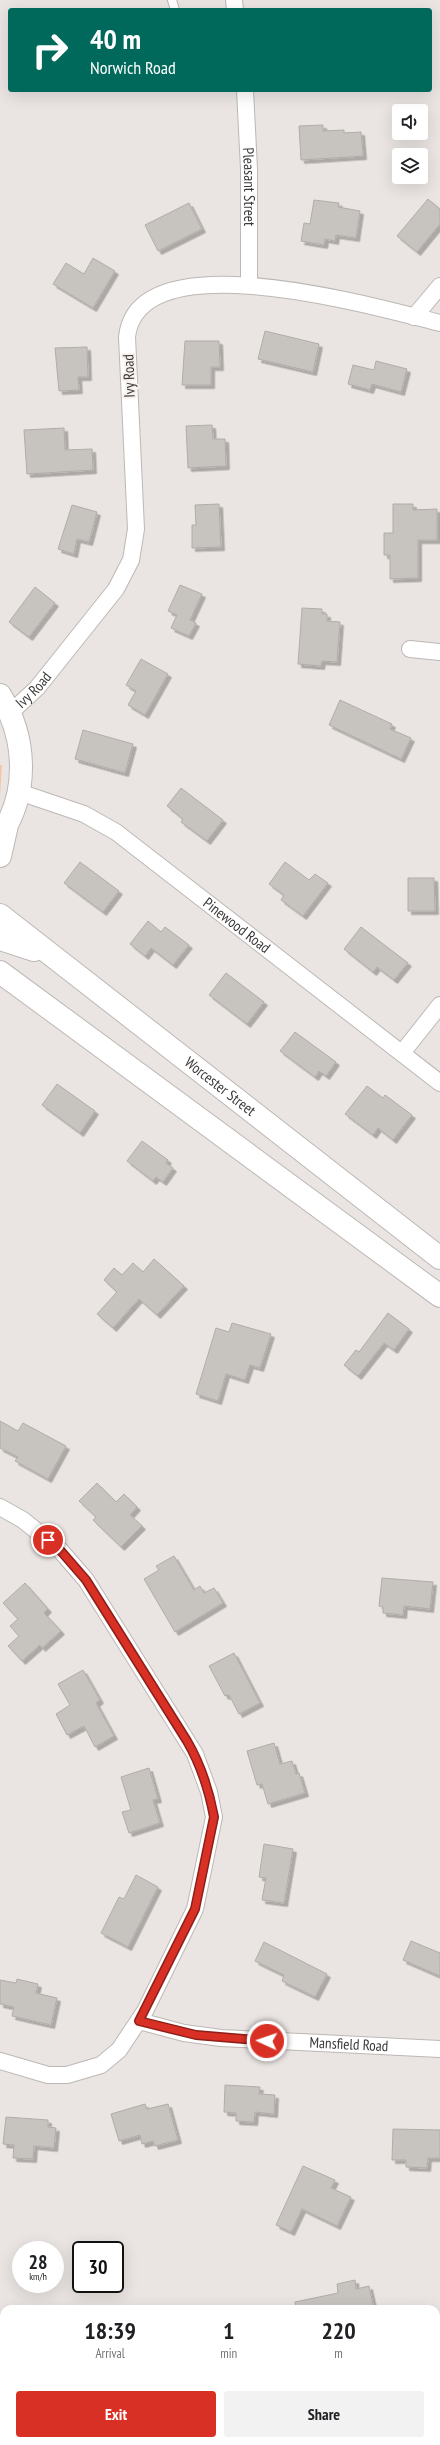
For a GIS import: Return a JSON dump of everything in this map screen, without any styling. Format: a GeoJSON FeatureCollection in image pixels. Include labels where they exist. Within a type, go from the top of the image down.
{"type":"FeatureCollection","features":[{"type":"Feature","properties":{"kind":"main road"},"geometry":{"type":"LineString","coordinates":[[0,856],[4,830],[19,792],[20,756],[5,704]]}},
{"type":"Feature","properties":{"kind":"main road","name":"Worcester Street"},"geometry":{"type":"LineString","coordinates":[[0,915],[440,1258]]}},
{"type":"Feature","properties":{"kind":"main road"},"geometry":{"type":"LineString","coordinates":[[0,939],[20,944],[67,967]]}},
{"type":"Feature","properties":{"kind":"main road"},"geometry":{"type":"LineString","coordinates":[[0,972],[440,1296]]}},
{"type":"Feature","properties":{"kind":"main road"},"geometry":{"type":"LineString","coordinates":[[0,984],[23,989]]}},
{"type":"Feature","properties":{"kind":"street","name":"Pleasant Street"},"geometry":{"type":"LineString","coordinates":[[245,92],[249,148],[249,285]]}},
{"type":"Feature","properties":{"kind":"street","name":"Ivy Road"},"geometry":{"type":"LineString","coordinates":[[5,704],[30,696],[116,588],[131,560],[136,529],[128,337],[133,317],[148,302],[168,292],[201,287],[249,285],[291,289],[440,323]]}},
{"type":"Feature","properties":{"kind":"street"},"geometry":{"type":"LineString","coordinates":[[414,317],[440,286]]}},
{"type":"Feature","properties":{"kind":"street"},"geometry":{"type":"LineString","coordinates":[[410,649],[440,652]]}},
{"type":"Feature","properties":{"kind":"street","name":"Pinewood Road"},"geometry":{"type":"LineString","coordinates":[[19,792],[72,810],[112,829],[440,1083]]}},
{"type":"Feature","properties":{"kind":"street"},"geometry":{"type":"LineString","coordinates":[[402,1053],[440,1005]]}},
{"type":"Feature","properties":{"kind":"street"},"geometry":{"type":"LineString","coordinates":[[0,1507],[23,1520],[60,1550],[86,1580],[195,1754],[209,1792],[214,1817],[195,1909],[139,2021],[113,2056],[101,2065],[80,2072],[48,2075],[0,2061]]}},
{"type":"Feature","properties":{"kind":"street","name":"Mansfield Road"},"geometry":{"type":"LineString","coordinates":[[139,2021],[177,2032],[221,2038],[440,2050]]}},
{"type":"Feature","properties":{"kind":"shaded area"},"geometry":{"type":"Polygon","coordinates":[[[0,765],[2,765],[0,797],[0,765]]]}},
{"type":"Feature","properties":{"kind":"building"},"geometry":{"type":"Polygon","coordinates":[[[323,125],[323,131],[344,130],[344,133],[361,132],[363,156],[301,160],[299,126],[323,125]]]}},
{"type":"Feature","properties":{"kind":"building"},"geometry":{"type":"Polygon","coordinates":[[[428,199],[440,209],[440,224],[417,252],[397,236],[428,199]]]}},
{"type":"Feature","properties":{"kind":"building"},"geometry":{"type":"Polygon","coordinates":[[[314,200],[339,203],[338,207],[360,211],[356,238],[336,235],[335,241],[325,239],[324,245],[301,241],[304,223],[310,224],[314,200]]]}},
{"type":"Feature","properties":{"kind":"building"},"geometry":{"type":"Polygon","coordinates":[[[189,203],[202,229],[158,251],[145,225],[189,203]]]}},
{"type":"Feature","properties":{"kind":"building"},"geometry":{"type":"Polygon","coordinates":[[[93,258],[115,271],[93,308],[53,284],[66,263],[84,274],[93,258]]]}},
{"type":"Feature","properties":{"kind":"building"},"geometry":{"type":"Polygon","coordinates":[[[265,331],[319,344],[313,372],[258,359],[265,331]]]}},
{"type":"Feature","properties":{"kind":"building"},"geometry":{"type":"Polygon","coordinates":[[[185,341],[219,341],[220,367],[211,367],[211,385],[182,385],[185,341]]]}},
{"type":"Feature","properties":{"kind":"building"},"geometry":{"type":"Polygon","coordinates":[[[87,347],[88,377],[78,377],[79,390],[59,391],[55,348],[87,347]]]}},
{"type":"Feature","properties":{"kind":"building"},"geometry":{"type":"Polygon","coordinates":[[[376,361],[407,369],[401,392],[372,384],[370,390],[348,384],[353,365],[374,370],[376,361]]]}},
{"type":"Feature","properties":{"kind":"building"},"geometry":{"type":"Polygon","coordinates":[[[212,425],[213,439],[225,439],[226,466],[188,468],[186,426],[212,425]]]}},
{"type":"Feature","properties":{"kind":"building"},"geometry":{"type":"Polygon","coordinates":[[[64,428],[65,450],[92,449],[93,470],[27,474],[24,430],[64,428]]]}},
{"type":"Feature","properties":{"kind":"building"},"geometry":{"type":"Polygon","coordinates":[[[219,504],[221,547],[192,548],[192,525],[196,525],[195,505],[219,504]]]}},
{"type":"Feature","properties":{"kind":"building"},"geometry":{"type":"Polygon","coordinates":[[[393,504],[413,504],[413,510],[437,509],[437,540],[418,540],[418,578],[390,579],[390,555],[384,555],[384,533],[393,533],[393,504]]]}},
{"type":"Feature","properties":{"kind":"building"},"geometry":{"type":"Polygon","coordinates":[[[72,505],[97,512],[89,542],[77,539],[74,554],[58,549],[72,505]]]}},
{"type":"Feature","properties":{"kind":"building"},"geometry":{"type":"Polygon","coordinates":[[[180,585],[202,594],[190,620],[196,623],[189,636],[171,628],[177,615],[168,611],[180,585]]]}},
{"type":"Feature","properties":{"kind":"building"},"geometry":{"type":"Polygon","coordinates":[[[35,587],[55,603],[29,637],[9,622],[35,587]]]}},
{"type":"Feature","properties":{"kind":"building"},"geometry":{"type":"Polygon","coordinates":[[[302,608],[322,609],[322,614],[327,614],[327,621],[340,622],[337,662],[322,661],[321,666],[298,664],[302,608]]]}},
{"type":"Feature","properties":{"kind":"building"},"geometry":{"type":"Polygon","coordinates":[[[141,659],[168,674],[145,715],[128,705],[136,691],[126,685],[141,659]]]}},
{"type":"Feature","properties":{"kind":"building"},"geometry":{"type":"Polygon","coordinates":[[[340,700],[392,724],[390,729],[411,738],[401,759],[329,725],[340,700]]]}},
{"type":"Feature","properties":{"kind":"building"},"geometry":{"type":"Polygon","coordinates":[[[83,730],[133,744],[125,773],[75,759],[83,730]]]}},
{"type":"Feature","properties":{"kind":"building"},"geometry":{"type":"Polygon","coordinates":[[[181,788],[223,820],[207,841],[181,822],[183,819],[167,806],[181,788]]]}},
{"type":"Feature","properties":{"kind":"building"},"geometry":{"type":"Polygon","coordinates":[[[80,862],[119,891],[103,912],[64,883],[80,862]]]}},
{"type":"Feature","properties":{"kind":"building"},"geometry":{"type":"Polygon","coordinates":[[[285,862],[309,880],[315,874],[328,883],[303,916],[281,900],[284,895],[269,884],[285,862]]]}},
{"type":"Feature","properties":{"kind":"building"},"geometry":{"type":"Polygon","coordinates":[[[408,878],[434,878],[435,911],[408,911],[408,878]]]}},
{"type":"Feature","properties":{"kind":"building"},"geometry":{"type":"Polygon","coordinates":[[[148,921],[161,932],[165,927],[189,945],[173,965],[151,948],[145,956],[130,944],[148,921]]]}},
{"type":"Feature","properties":{"kind":"building"},"geometry":{"type":"Polygon","coordinates":[[[361,927],[408,963],[394,980],[377,967],[373,972],[344,949],[361,927]]]}},
{"type":"Feature","properties":{"kind":"building"},"geometry":{"type":"Polygon","coordinates":[[[226,973],[264,1002],[247,1024],[209,995],[226,973]]]}},
{"type":"Feature","properties":{"kind":"building"},"geometry":{"type":"Polygon","coordinates":[[[295,1032],[336,1062],[326,1076],[319,1071],[315,1077],[280,1051],[295,1032]]]}},
{"type":"Feature","properties":{"kind":"building"},"geometry":{"type":"Polygon","coordinates":[[[57,1084],[95,1111],[80,1133],[42,1105],[57,1084]]]}},
{"type":"Feature","properties":{"kind":"building"},"geometry":{"type":"Polygon","coordinates":[[[367,1086],[383,1098],[385,1095],[412,1115],[393,1140],[378,1128],[373,1135],[345,1114],[367,1086]]]}},
{"type":"Feature","properties":{"kind":"building"},"geometry":{"type":"Polygon","coordinates":[[[142,1141],[168,1160],[166,1163],[173,1168],[163,1182],[156,1177],[153,1181],[127,1161],[142,1141]]]}},
{"type":"Feature","properties":{"kind":"building"},"geometry":{"type":"Polygon","coordinates":[[[154,1259],[184,1286],[157,1315],[139,1299],[113,1328],[97,1314],[117,1292],[104,1280],[114,1268],[122,1275],[133,1263],[143,1272],[154,1259]]]}},
{"type":"Feature","properties":{"kind":"building"},"geometry":{"type":"Polygon","coordinates":[[[388,1313],[409,1329],[394,1350],[384,1343],[358,1376],[344,1365],[356,1350],[359,1352],[388,1313]]]}},
{"type":"Feature","properties":{"kind":"building"},"geometry":{"type":"Polygon","coordinates":[[[232,1323],[271,1334],[260,1368],[250,1365],[245,1380],[226,1374],[218,1401],[196,1394],[216,1328],[229,1332],[232,1323]]]}},
{"type":"Feature","properties":{"kind":"building"},"geometry":{"type":"Polygon","coordinates":[[[0,1421],[18,1431],[23,1423],[66,1446],[48,1479],[15,1461],[18,1457],[0,1448],[0,1421]]]}},
{"type":"Feature","properties":{"kind":"building"},"geometry":{"type":"Polygon","coordinates":[[[97,1483],[116,1502],[124,1494],[137,1507],[130,1515],[142,1526],[121,1547],[93,1520],[96,1517],[79,1501],[97,1483]]]}},
{"type":"Feature","properties":{"kind":"building"},"geometry":{"type":"Polygon","coordinates":[[[174,1556],[194,1590],[200,1586],[204,1593],[214,1588],[223,1603],[175,1632],[144,1579],[159,1570],[156,1566],[174,1556]]]}},
{"type":"Feature","properties":{"kind":"building"},"geometry":{"type":"Polygon","coordinates":[[[382,1578],[433,1582],[430,1609],[404,1606],[403,1615],[383,1613],[383,1607],[379,1606],[382,1578]]]}},
{"type":"Feature","properties":{"kind":"building"},"geometry":{"type":"Polygon","coordinates":[[[25,1583],[48,1609],[44,1613],[61,1631],[42,1648],[40,1645],[22,1661],[8,1646],[19,1636],[10,1626],[18,1619],[3,1603],[25,1583]]]}},
{"type":"Feature","properties":{"kind":"building"},"geometry":{"type":"Polygon","coordinates":[[[234,1653],[260,1703],[239,1714],[229,1695],[225,1696],[209,1666],[234,1653]]]}},
{"type":"Feature","properties":{"kind":"building"},"geometry":{"type":"Polygon","coordinates":[[[83,1670],[100,1700],[96,1703],[114,1736],[95,1747],[84,1726],[67,1735],[56,1714],[70,1705],[58,1684],[83,1670]]]}},
{"type":"Feature","properties":{"kind":"building"},"geometry":{"type":"Polygon","coordinates":[[[274,1743],[280,1764],[292,1761],[296,1774],[299,1773],[305,1793],[268,1804],[262,1784],[257,1785],[247,1751],[274,1743]]]}},
{"type":"Feature","properties":{"kind":"building"},"geometry":{"type":"Polygon","coordinates":[[[149,1768],[158,1799],[153,1800],[160,1823],[129,1833],[122,1812],[131,1810],[121,1777],[149,1768]]]}},
{"type":"Feature","properties":{"kind":"building"},"geometry":{"type":"Polygon","coordinates":[[[264,1844],[293,1849],[284,1903],[262,1900],[266,1878],[259,1877],[264,1844]]]}},
{"type":"Feature","properties":{"kind":"building"},"geometry":{"type":"Polygon","coordinates":[[[136,1875],[158,1887],[128,1947],[101,1933],[119,1897],[124,1899],[136,1875]]]}},
{"type":"Feature","properties":{"kind":"building"},"geometry":{"type":"Polygon","coordinates":[[[411,1941],[440,1953],[440,1976],[403,1960],[411,1941]]]}},
{"type":"Feature","properties":{"kind":"building"},"geometry":{"type":"Polygon","coordinates":[[[264,1942],[327,1974],[315,1997],[282,1981],[284,1975],[255,1961],[264,1942]]]}},
{"type":"Feature","properties":{"kind":"building"},"geometry":{"type":"Polygon","coordinates":[[[17,1979],[38,1984],[36,1993],[57,1998],[51,2025],[12,2016],[14,2007],[0,2004],[0,1980],[16,1983],[17,1979]]]}},
{"type":"Feature","properties":{"kind":"building"},"geometry":{"type":"Polygon","coordinates":[[[225,2085],[260,2087],[259,2094],[275,2095],[274,2114],[255,2112],[254,2122],[236,2121],[236,2113],[224,2112],[225,2085]]]}},
{"type":"Feature","properties":{"kind":"building"},"geometry":{"type":"Polygon","coordinates":[[[145,2104],[147,2109],[168,2104],[178,2140],[155,2146],[153,2141],[142,2144],[140,2135],[119,2141],[111,2114],[145,2104]]]}},
{"type":"Feature","properties":{"kind":"building"},"geometry":{"type":"Polygon","coordinates":[[[6,2117],[48,2120],[48,2127],[56,2128],[54,2148],[34,2146],[33,2159],[13,2158],[14,2145],[3,2144],[6,2117]]]}},
{"type":"Feature","properties":{"kind":"building"},"geometry":{"type":"Polygon","coordinates":[[[393,2129],[440,2130],[440,2158],[428,2158],[427,2168],[406,2167],[406,2160],[392,2160],[393,2129]]]}},
{"type":"Feature","properties":{"kind":"building"},"geometry":{"type":"Polygon","coordinates":[[[303,2166],[335,2180],[331,2188],[351,2197],[337,2226],[302,2209],[291,2232],[276,2225],[303,2166]]]}},
{"type":"Feature","properties":{"kind":"building"},"geometry":{"type":"Polygon","coordinates":[[[355,2280],[356,2289],[369,2286],[373,2305],[295,2305],[295,2302],[338,2293],[337,2284],[355,2280]]]}},
{"type":"Feature","properties":{"kind":"route"},"geometry":{"type":"LineString","coordinates":[[48,1540],[60,1550],[86,1580],[187,1741],[195,1754],[209,1792],[212,1805],[214,1817],[195,1909],[156,1991],[139,2021],[196,2035],[267,2041]]}}]}
